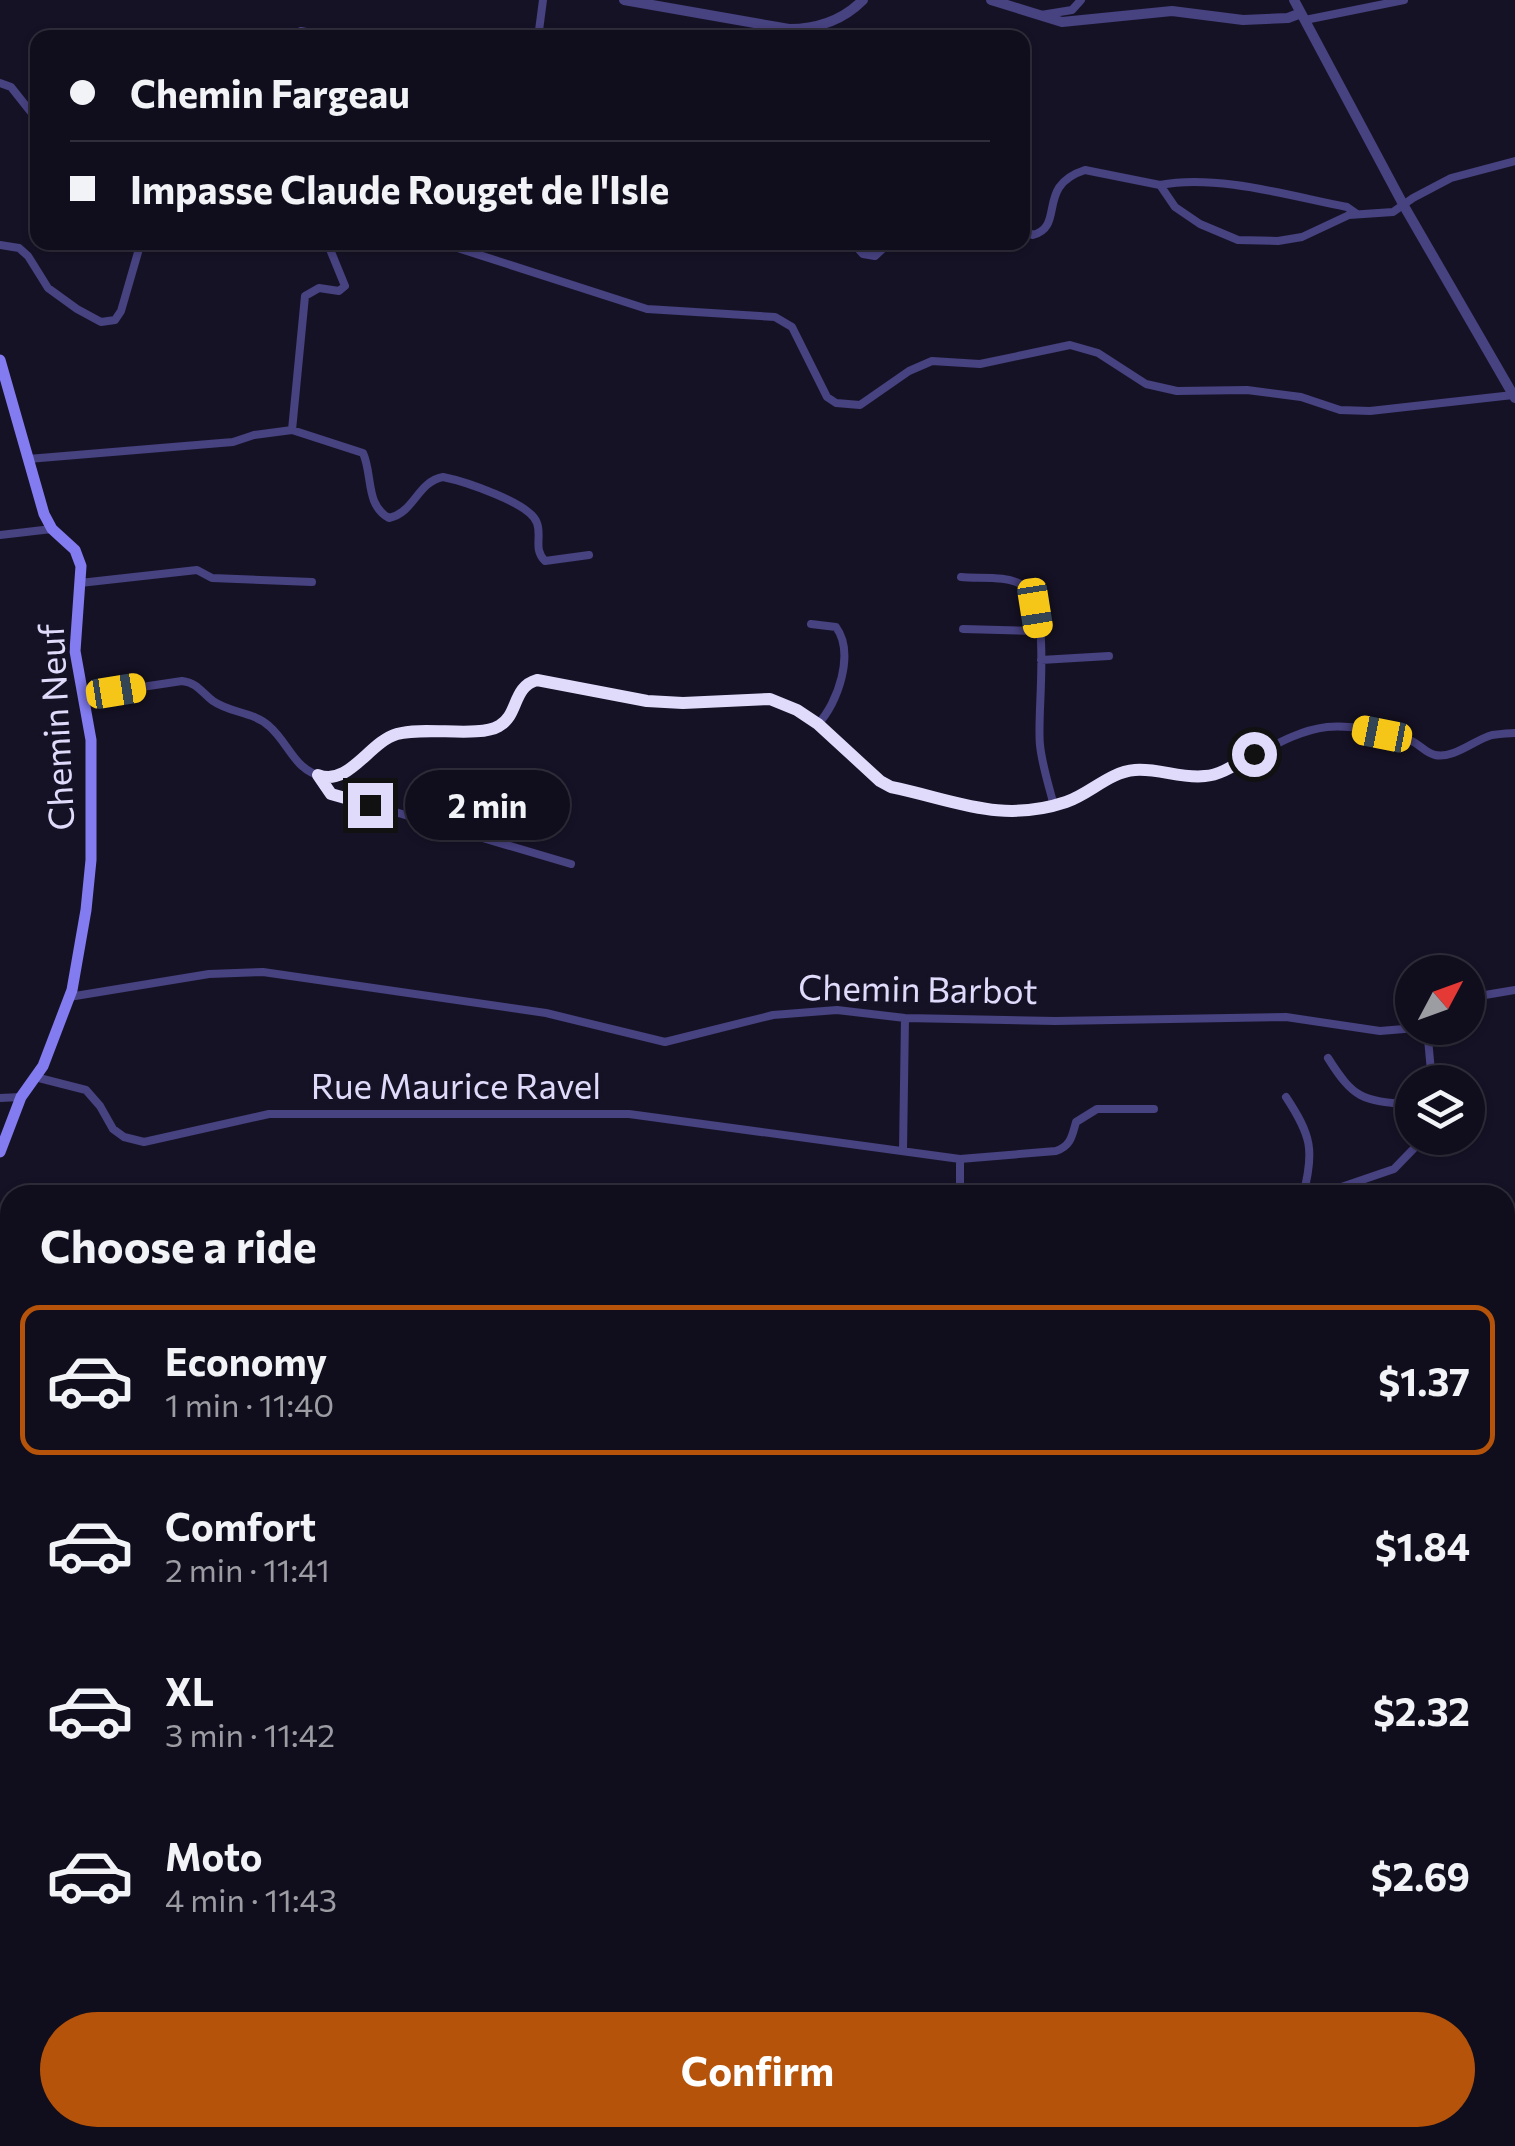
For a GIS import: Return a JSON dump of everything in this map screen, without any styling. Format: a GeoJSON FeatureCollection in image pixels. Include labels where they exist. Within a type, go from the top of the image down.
{"type":"FeatureCollection","features":[{"type":"Feature","properties":{"kind":"main road","name":"Chemin Neuf"},"geometry":{"type":"LineString","coordinates":[[0,360],[44,514],[52,529],[79,558],[74,651],[91,740],[92,821],[86,910],[69,997],[43,1066],[21,1097],[0,1152]]}},
{"type":"Feature","properties":{"kind":"street"},"geometry":{"type":"LineString","coordinates":[[539,30],[543,0]]}},
{"type":"Feature","properties":{"kind":"street"},"geometry":{"type":"LineString","coordinates":[[624,0],[789,29],[814,28],[836,20],[862,0]]}},
{"type":"Feature","properties":{"kind":"street"},"geometry":{"type":"LineString","coordinates":[[990,0],[1062,22],[1172,11],[1243,20],[1288,18],[1404,0]]}},
{"type":"Feature","properties":{"kind":"street"},"geometry":{"type":"LineString","coordinates":[[1036,16],[1072,10],[1081,0]]}},
{"type":"Feature","properties":{"kind":"street"},"geometry":{"type":"LineString","coordinates":[[464,250],[647,309],[775,317],[792,327],[827,397],[836,403],[860,405],[932,361],[980,364],[1070,345],[1098,353],[1146,384],[1176,391],[1247,390],[1301,396],[1340,410],[1370,411],[1514,396],[1404,206],[1294,0]]}},
{"type":"Feature","properties":{"kind":"street"},"geometry":{"type":"LineString","coordinates":[[0,83],[11,87],[30,111]]}},
{"type":"Feature","properties":{"kind":"street"},"geometry":{"type":"LineString","coordinates":[[1160,185],[1176,208],[1200,224],[1238,240],[1278,241],[1302,237],[1356,214],[1393,212],[1451,178],[1515,161]]}},
{"type":"Feature","properties":{"kind":"street"},"geometry":{"type":"LineString","coordinates":[[1030,234],[1044,230],[1050,221],[1054,192],[1064,180],[1079,172],[1098,171],[1160,185],[1182,181],[1260,190],[1347,207],[1356,214]]}},
{"type":"Feature","properties":{"kind":"street"},"geometry":{"type":"LineString","coordinates":[[0,245],[19,248],[48,288],[100,322],[114,320],[122,312],[139,250]]}},
{"type":"Feature","properties":{"kind":"street"},"geometry":{"type":"LineString","coordinates":[[292,430],[306,296],[319,288],[339,291],[345,286],[330,250]]}},
{"type":"Feature","properties":{"kind":"street"},"geometry":{"type":"LineString","coordinates":[[859,250],[875,256],[881,250]]}},
{"type":"Feature","properties":{"kind":"street"},"geometry":{"type":"LineString","coordinates":[[28,459],[233,442],[292,430],[363,453],[373,500],[377,510],[389,518],[408,509],[428,482],[435,478],[452,479],[527,509],[536,519],[538,550],[545,561],[589,555]]}},
{"type":"Feature","properties":{"kind":"street"},"geometry":{"type":"LineString","coordinates":[[0,535],[52,529]]}},
{"type":"Feature","properties":{"kind":"street"},"geometry":{"type":"LineString","coordinates":[[80,583],[198,570],[212,578],[312,582]]}},
{"type":"Feature","properties":{"kind":"street"},"geometry":{"type":"LineString","coordinates":[[961,577],[1014,581],[1032,598],[1041,660],[1040,746],[1054,806]]}},
{"type":"Feature","properties":{"kind":"street"},"geometry":{"type":"LineString","coordinates":[[812,624],[836,627],[843,642],[837,694],[828,714],[818,724]]}},
{"type":"Feature","properties":{"kind":"street"},"geometry":{"type":"LineString","coordinates":[[963,629],[1039,632]]}},
{"type":"Feature","properties":{"kind":"street"},"geometry":{"type":"LineString","coordinates":[[1041,660],[1110,656]]}},
{"type":"Feature","properties":{"kind":"street"},"geometry":{"type":"LineString","coordinates":[[82,696],[192,682],[214,702],[267,723],[306,770],[329,778],[340,775],[382,740],[402,732],[494,729],[510,716],[518,693],[527,683],[537,680],[647,701],[770,699],[818,724],[891,787],[986,811],[1028,812],[1054,806],[1091,792],[1119,774],[1136,770],[1214,775],[1254,754],[1324,727],[1340,726],[1410,740],[1430,754],[1442,756],[1494,735],[1515,732]]}},
{"type":"Feature","properties":{"kind":"street"},"geometry":{"type":"LineString","coordinates":[[318,775],[331,794],[570,864]]}},
{"type":"Feature","properties":{"kind":"street","name":"Chemin Barbot"},"geometry":{"type":"LineString","coordinates":[[69,997],[210,974],[292,975],[546,1013],[665,1042],[773,1015],[837,1010],[905,1018],[1055,1021],[1286,1017],[1380,1032],[1395,1030]]}},
{"type":"Feature","properties":{"kind":"street"},"geometry":{"type":"LineString","coordinates":[[1485,996],[1515,990]]}},
{"type":"Feature","properties":{"kind":"street"},"geometry":{"type":"LineString","coordinates":[[903,1150],[905,1018]]}},
{"type":"Feature","properties":{"kind":"street"},"geometry":{"type":"LineString","coordinates":[[1328,1058],[1348,1088],[1364,1097],[1395,1102]]}},
{"type":"Feature","properties":{"kind":"street","name":"Rue Maurice Ravel"},"geometry":{"type":"LineString","coordinates":[[35,1078],[86,1090],[114,1129],[124,1137],[144,1142],[269,1114],[629,1114],[960,1159],[1056,1151],[1066,1148],[1076,1122],[1097,1109],[1154,1109]]}},
{"type":"Feature","properties":{"kind":"street"},"geometry":{"type":"LineString","coordinates":[[0,1098],[21,1097]]}},
{"type":"Feature","properties":{"kind":"street"},"geometry":{"type":"LineString","coordinates":[[1286,1097],[1304,1123],[1311,1143],[1307,1185]]}},
{"type":"Feature","properties":{"kind":"street"},"geometry":{"type":"LineString","coordinates":[[1346,1185],[1394,1168],[1407,1155]]}},
{"type":"Feature","properties":{"kind":"street"},"geometry":{"type":"LineString","coordinates":[[960,1159],[960,1185]]}},
{"type":"Feature","properties":{"kind":"route"},"geometry":{"type":"LineString","coordinates":[[370,805],[331,794],[318,775],[340,775],[382,740],[402,732],[494,729],[510,716],[518,693],[527,683],[537,680],[647,701],[770,699],[818,724],[891,787],[1002,813],[1028,812],[1065,802],[1091,792],[1110,777],[1136,770],[1206,776],[1254,754]]}}]}
